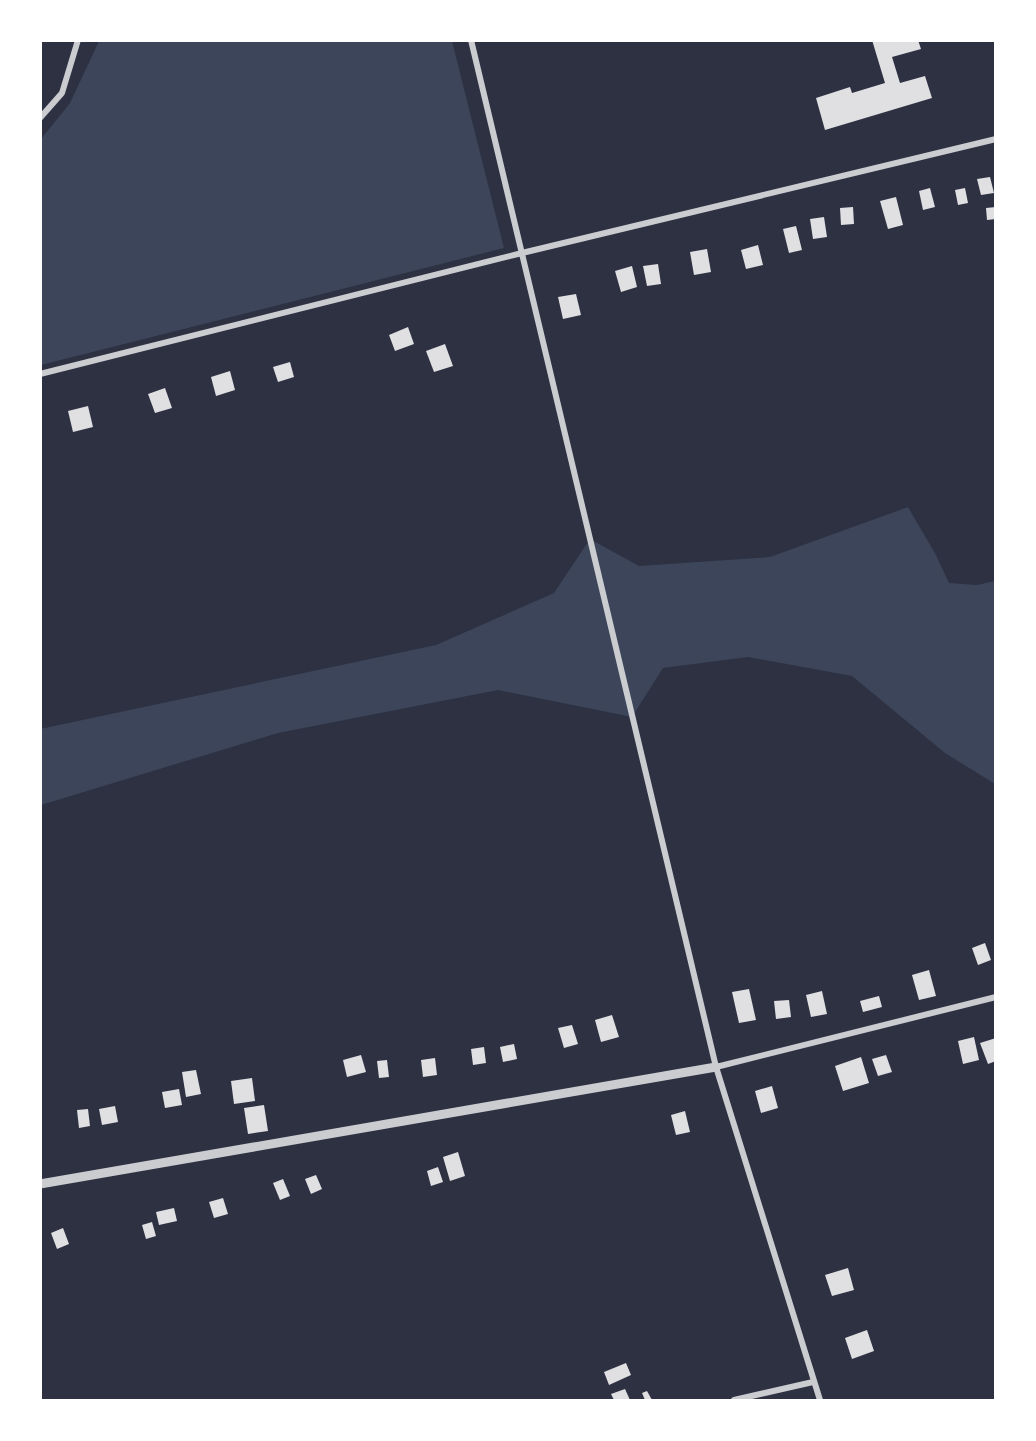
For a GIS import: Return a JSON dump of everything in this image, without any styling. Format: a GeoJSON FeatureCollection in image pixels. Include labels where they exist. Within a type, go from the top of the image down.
{"type":"FeatureCollection","features":[{"type":"Feature","properties":{"kind":"street"},"geometry":{"type":"LineString","coordinates":[[40,118],[62,93],[78,40]]}},
{"type":"Feature","properties":{"kind":"street"},"geometry":{"type":"LineString","coordinates":[[471,40],[716,1067],[820,1401]]}},
{"type":"Feature","properties":{"kind":"street"},"geometry":{"type":"LineString","coordinates":[[40,374],[522,253],[996,139]]}},
{"type":"Feature","properties":{"kind":"street"},"geometry":{"type":"LineString","coordinates":[[40,1184],[716,1067],[996,997]]}},
{"type":"Feature","properties":{"kind":"street"},"geometry":{"type":"LineString","coordinates":[[734,1401],[813,1382]]}},
{"type":"Feature","properties":{"kind":"shaded area"},"geometry":{"type":"Polygon","coordinates":[[[99,41],[452,41],[504,248],[41,365],[41,139],[70,103],[99,41]]]}},
{"type":"Feature","properties":{"kind":"shaded area"},"geometry":{"type":"Polygon","coordinates":[[[908,507],[936,555],[949,583],[977,585],[995,581],[995,784],[945,753],[852,676],[748,657],[663,668],[632,717],[498,690],[278,733],[41,805],[40,729],[436,645],[554,593],[590,539],[639,566],[770,557],[908,507]]]}},
{"type":"Feature","properties":{"kind":"building"},"geometry":{"type":"Polygon","coordinates":[[[872,40],[918,40],[921,49],[892,57],[900,83],[925,76],[932,98],[825,130],[816,98],[850,87],[852,93],[885,83],[872,40]]]}},
{"type":"Feature","properties":{"kind":"building"},"geometry":{"type":"Polygon","coordinates":[[[990,177],[994,193],[981,195],[977,179],[990,177]]]}},
{"type":"Feature","properties":{"kind":"building"},"geometry":{"type":"Polygon","coordinates":[[[930,188],[935,207],[923,210],[919,191],[930,188]]]}},
{"type":"Feature","properties":{"kind":"building"},"geometry":{"type":"Polygon","coordinates":[[[965,188],[968,203],[958,205],[955,190],[965,188]]]}},
{"type":"Feature","properties":{"kind":"building"},"geometry":{"type":"Polygon","coordinates":[[[896,197],[903,225],[888,229],[880,201],[896,197]]]}},
{"type":"Feature","properties":{"kind":"building"},"geometry":{"type":"Polygon","coordinates":[[[853,207],[854,224],[841,225],[840,208],[853,207]]]}},
{"type":"Feature","properties":{"kind":"building"},"geometry":{"type":"Polygon","coordinates":[[[996,207],[996,219],[987,220],[986,208],[996,207]]]}},
{"type":"Feature","properties":{"kind":"building"},"geometry":{"type":"Polygon","coordinates":[[[824,217],[827,237],[813,239],[810,219],[824,217]]]}},
{"type":"Feature","properties":{"kind":"building"},"geometry":{"type":"Polygon","coordinates":[[[796,226],[802,250],[789,253],[783,229],[796,226]]]}},
{"type":"Feature","properties":{"kind":"building"},"geometry":{"type":"Polygon","coordinates":[[[758,245],[763,265],[746,269],[741,250],[758,245]]]}},
{"type":"Feature","properties":{"kind":"building"},"geometry":{"type":"Polygon","coordinates":[[[707,249],[711,272],[694,275],[690,252],[707,249]]]}},
{"type":"Feature","properties":{"kind":"building"},"geometry":{"type":"Polygon","coordinates":[[[658,264],[661,284],[647,286],[643,266],[658,264]]]}},
{"type":"Feature","properties":{"kind":"building"},"geometry":{"type":"Polygon","coordinates":[[[632,266],[637,287],[621,292],[615,271],[632,266]]]}},
{"type":"Feature","properties":{"kind":"building"},"geometry":{"type":"Polygon","coordinates":[[[576,294],[581,315],[563,319],[558,297],[576,294]]]}},
{"type":"Feature","properties":{"kind":"building"},"geometry":{"type":"Polygon","coordinates":[[[408,327],[414,344],[395,351],[389,335],[408,327]]]}},
{"type":"Feature","properties":{"kind":"building"},"geometry":{"type":"Polygon","coordinates":[[[445,344],[453,366],[434,372],[426,351],[445,344]]]}},
{"type":"Feature","properties":{"kind":"building"},"geometry":{"type":"Polygon","coordinates":[[[290,362],[294,377],[278,382],[273,367],[290,362]]]}},
{"type":"Feature","properties":{"kind":"building"},"geometry":{"type":"Polygon","coordinates":[[[230,371],[235,390],[216,396],[211,377],[230,371]]]}},
{"type":"Feature","properties":{"kind":"building"},"geometry":{"type":"Polygon","coordinates":[[[165,388],[172,408],[155,413],[148,394],[165,388]]]}},
{"type":"Feature","properties":{"kind":"building"},"geometry":{"type":"Polygon","coordinates":[[[88,406],[93,427],[73,432],[68,411],[88,406]]]}},
{"type":"Feature","properties":{"kind":"building"},"geometry":{"type":"Polygon","coordinates":[[[985,943],[991,960],[978,965],[972,948],[985,943]]]}},
{"type":"Feature","properties":{"kind":"building"},"geometry":{"type":"Polygon","coordinates":[[[929,970],[936,996],[919,1000],[912,975],[929,970]]]}},
{"type":"Feature","properties":{"kind":"building"},"geometry":{"type":"Polygon","coordinates":[[[749,989],[756,1020],[739,1023],[732,992],[749,989]]]}},
{"type":"Feature","properties":{"kind":"building"},"geometry":{"type":"Polygon","coordinates":[[[822,991],[827,1014],[811,1017],[806,995],[822,991]]]}},
{"type":"Feature","properties":{"kind":"building"},"geometry":{"type":"Polygon","coordinates":[[[879,996],[882,1007],[863,1012],[860,1001],[879,996]]]}},
{"type":"Feature","properties":{"kind":"building"},"geometry":{"type":"Polygon","coordinates":[[[789,1000],[791,1017],[776,1019],[774,1001],[789,1000]]]}},
{"type":"Feature","properties":{"kind":"building"},"geometry":{"type":"Polygon","coordinates":[[[612,1015],[619,1037],[601,1042],[595,1020],[612,1015]]]}},
{"type":"Feature","properties":{"kind":"building"},"geometry":{"type":"Polygon","coordinates":[[[572,1025],[578,1044],[564,1048],[558,1028],[572,1025]]]}},
{"type":"Feature","properties":{"kind":"building"},"geometry":{"type":"Polygon","coordinates":[[[974,1037],[979,1060],[963,1064],[958,1041],[974,1037]]]}},
{"type":"Feature","properties":{"kind":"building"},"geometry":{"type":"Polygon","coordinates":[[[996,1038],[996,1061],[988,1064],[980,1043],[996,1038]]]}},
{"type":"Feature","properties":{"kind":"building"},"geometry":{"type":"Polygon","coordinates":[[[514,1044],[517,1059],[503,1062],[500,1047],[514,1044]]]}},
{"type":"Feature","properties":{"kind":"building"},"geometry":{"type":"Polygon","coordinates":[[[484,1047],[486,1063],[473,1065],[471,1049],[484,1047]]]}},
{"type":"Feature","properties":{"kind":"building"},"geometry":{"type":"Polygon","coordinates":[[[361,1055],[366,1072],[347,1077],[343,1060],[361,1055]]]}},
{"type":"Feature","properties":{"kind":"building"},"geometry":{"type":"Polygon","coordinates":[[[886,1055],[892,1072],[878,1076],[872,1059],[886,1055]]]}},
{"type":"Feature","properties":{"kind":"building"},"geometry":{"type":"Polygon","coordinates":[[[861,1057],[869,1083],[843,1091],[835,1066],[861,1057]]]}},
{"type":"Feature","properties":{"kind":"building"},"geometry":{"type":"Polygon","coordinates":[[[435,1058],[437,1075],[423,1077],[421,1060],[435,1058]]]}},
{"type":"Feature","properties":{"kind":"building"},"geometry":{"type":"Polygon","coordinates":[[[387,1060],[389,1077],[379,1078],[377,1061],[387,1060]]]}},
{"type":"Feature","properties":{"kind":"building"},"geometry":{"type":"Polygon","coordinates":[[[196,1070],[201,1094],[186,1097],[182,1072],[196,1070]]]}},
{"type":"Feature","properties":{"kind":"building"},"geometry":{"type":"Polygon","coordinates":[[[252,1078],[255,1101],[234,1104],[231,1081],[252,1078]]]}},
{"type":"Feature","properties":{"kind":"building"},"geometry":{"type":"Polygon","coordinates":[[[772,1086],[778,1108],[761,1113],[755,1091],[772,1086]]]}},
{"type":"Feature","properties":{"kind":"building"},"geometry":{"type":"Polygon","coordinates":[[[179,1089],[182,1105],[165,1108],[162,1092],[179,1089]]]}},
{"type":"Feature","properties":{"kind":"building"},"geometry":{"type":"Polygon","coordinates":[[[264,1105],[268,1131],[248,1134],[244,1108],[264,1105]]]}},
{"type":"Feature","properties":{"kind":"building"},"geometry":{"type":"Polygon","coordinates":[[[115,1106],[118,1122],[102,1125],[99,1109],[115,1106]]]}},
{"type":"Feature","properties":{"kind":"building"},"geometry":{"type":"Polygon","coordinates":[[[88,1109],[90,1126],[79,1128],[77,1110],[88,1109]]]}},
{"type":"Feature","properties":{"kind":"building"},"geometry":{"type":"Polygon","coordinates":[[[685,1111],[690,1132],[676,1135],[671,1115],[685,1111]]]}},
{"type":"Feature","properties":{"kind":"building"},"geometry":{"type":"Polygon","coordinates":[[[458,1152],[465,1176],[450,1181],[443,1157],[458,1152]]]}},
{"type":"Feature","properties":{"kind":"building"},"geometry":{"type":"Polygon","coordinates":[[[438,1167],[443,1182],[431,1186],[427,1171],[438,1167]]]}},
{"type":"Feature","properties":{"kind":"building"},"geometry":{"type":"Polygon","coordinates":[[[316,1175],[322,1189],[311,1194],[305,1179],[316,1175]]]}},
{"type":"Feature","properties":{"kind":"building"},"geometry":{"type":"Polygon","coordinates":[[[283,1179],[290,1196],[280,1200],[273,1183],[283,1179]]]}},
{"type":"Feature","properties":{"kind":"building"},"geometry":{"type":"Polygon","coordinates":[[[223,1198],[228,1214],[214,1218],[209,1202],[223,1198]]]}},
{"type":"Feature","properties":{"kind":"building"},"geometry":{"type":"Polygon","coordinates":[[[174,1208],[177,1221],[159,1225],[156,1212],[174,1208]]]}},
{"type":"Feature","properties":{"kind":"building"},"geometry":{"type":"Polygon","coordinates":[[[152,1222],[156,1236],[146,1239],[142,1225],[152,1222]]]}},
{"type":"Feature","properties":{"kind":"building"},"geometry":{"type":"Polygon","coordinates":[[[63,1228],[69,1244],[57,1249],[51,1233],[63,1228]]]}},
{"type":"Feature","properties":{"kind":"building"},"geometry":{"type":"Polygon","coordinates":[[[848,1268],[854,1290],[832,1296],[825,1275],[848,1268]]]}},
{"type":"Feature","properties":{"kind":"building"},"geometry":{"type":"Polygon","coordinates":[[[867,1330],[874,1351],[852,1359],[845,1338],[867,1330]]]}},
{"type":"Feature","properties":{"kind":"building"},"geometry":{"type":"Polygon","coordinates":[[[626,1363],[631,1375],[609,1385],[604,1372],[626,1363]]]}},
{"type":"Feature","properties":{"kind":"building"},"geometry":{"type":"Polygon","coordinates":[[[625,1389],[630,1400],[614,1400],[611,1394],[625,1389]]]}},
{"type":"Feature","properties":{"kind":"building"},"geometry":{"type":"Polygon","coordinates":[[[647,1391],[652,1400],[645,1400],[642,1393],[647,1391]]]}}]}
